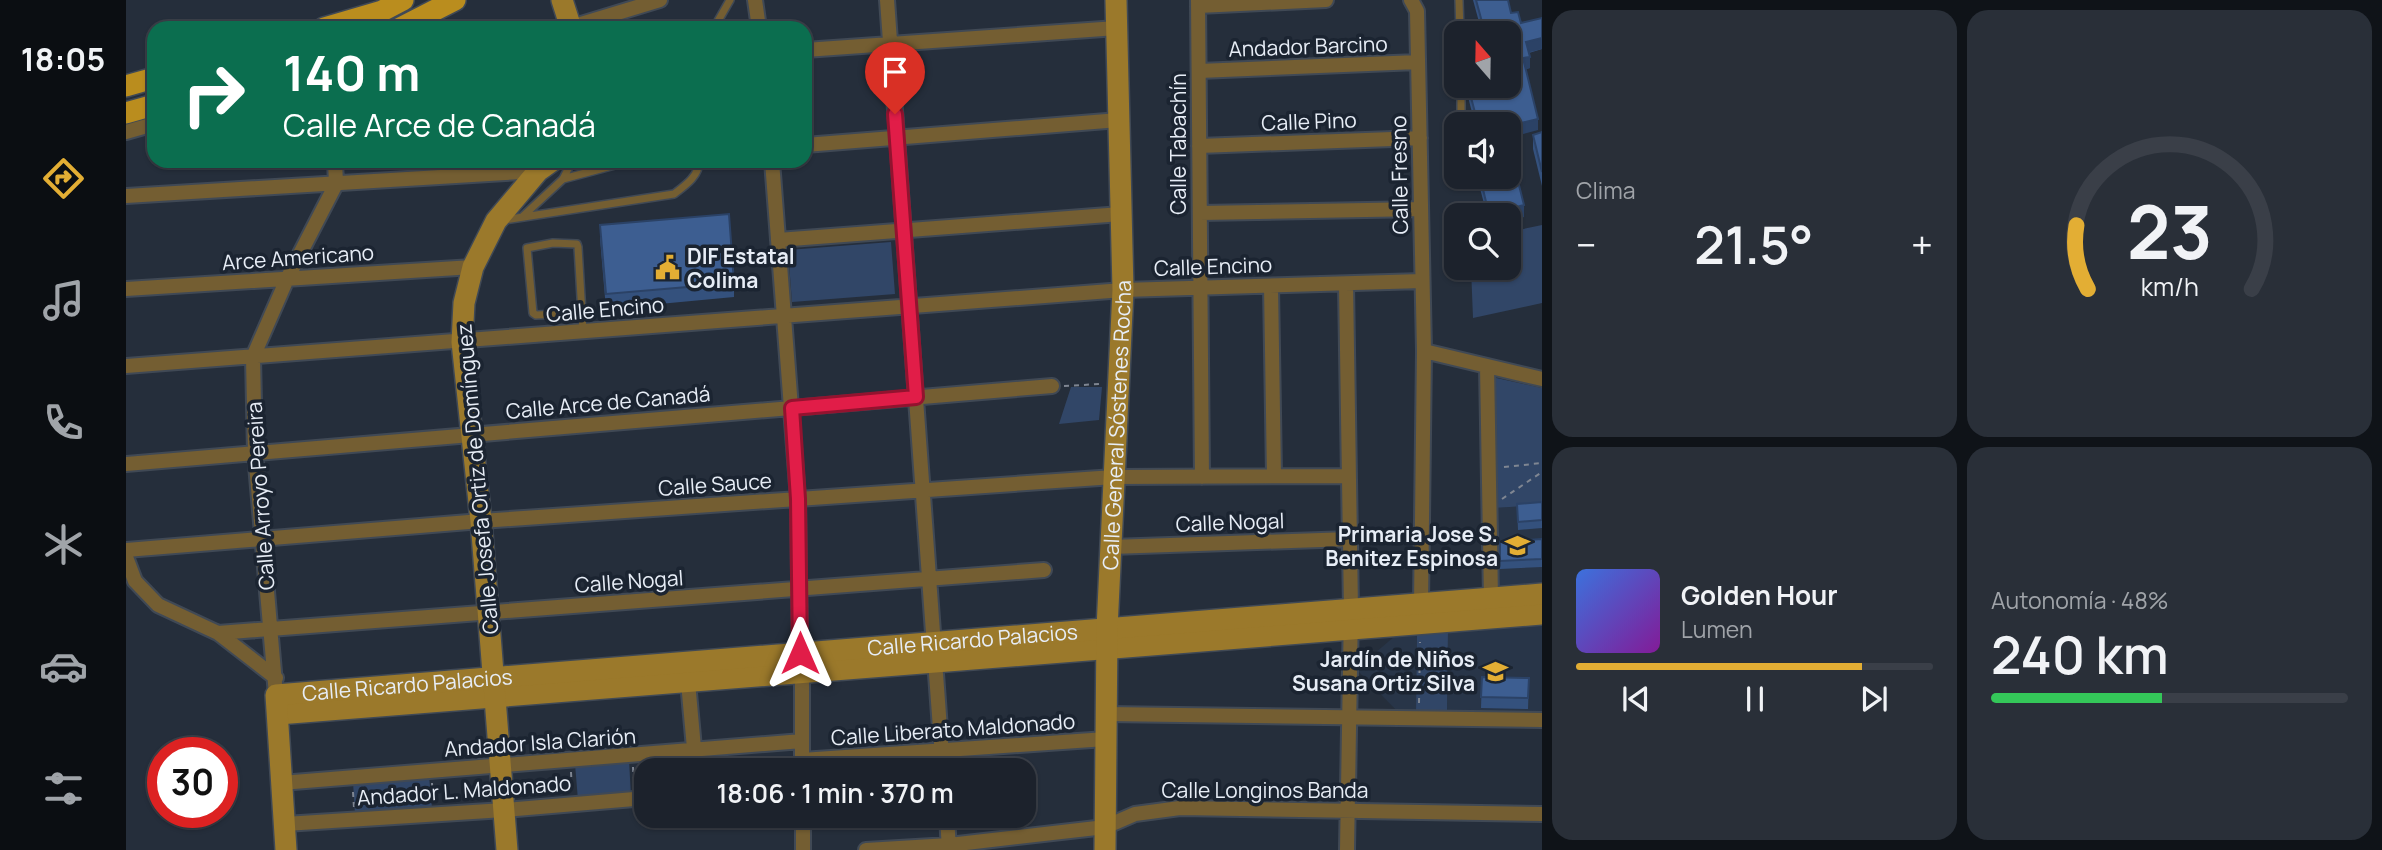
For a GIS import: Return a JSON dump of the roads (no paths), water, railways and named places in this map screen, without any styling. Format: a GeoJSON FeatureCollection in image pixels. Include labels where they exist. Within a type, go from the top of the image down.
{"type":"FeatureCollection","features":[{"type":"Feature","properties":{"kind":"main road"},"geometry":{"type":"LineString","coordinates":[[348,21],[382,11],[403,0]]}},
{"type":"Feature","properties":{"kind":"main road"},"geometry":{"type":"LineString","coordinates":[[414,21],[455,0]]}},
{"type":"Feature","properties":{"kind":"main road"},"geometry":{"type":"LineString","coordinates":[[126,86],[147,80]]}},
{"type":"Feature","properties":{"kind":"main road"},"geometry":{"type":"LineString","coordinates":[[126,113],[147,107]]}},
{"type":"Feature","properties":{"kind":"street"},"geometry":{"type":"LineString","coordinates":[[549,0],[554,21]]}},
{"type":"Feature","properties":{"kind":"street"},"geometry":{"type":"LineString","coordinates":[[562,0],[569,21]]}},
{"type":"Feature","properties":{"kind":"street"},"geometry":{"type":"LineString","coordinates":[[593,21],[660,0]]}},
{"type":"Feature","properties":{"kind":"street"},"geometry":{"type":"LineString","coordinates":[[755,0],[758,21]]}},
{"type":"Feature","properties":{"kind":"street"},"geometry":{"type":"LineString","coordinates":[[887,0],[942,758]]}},
{"type":"Feature","properties":{"kind":"street","name":"Calle General Sóstenes Rocha"},"geometry":{"type":"LineString","coordinates":[[1104,850],[1107,639],[1123,290],[1116,0]]}},
{"type":"Feature","properties":{"kind":"street"},"geometry":{"type":"LineString","coordinates":[[1198,3],[1326,0]]}},
{"type":"Feature","properties":{"kind":"street","name":"Calle Fresno"},"geometry":{"type":"LineString","coordinates":[[1411,0],[1417,11],[1424,351],[1421,614]]}},
{"type":"Feature","properties":{"kind":"street","name":"Calle Tabachín"},"geometry":{"type":"LineString","coordinates":[[1198,3],[1202,477]]}},
{"type":"Feature","properties":{"kind":"street"},"geometry":{"type":"LineString","coordinates":[[812,50],[1117,28]]}},
{"type":"Feature","properties":{"kind":"street","name":"Andador Barcino"},"geometry":{"type":"LineString","coordinates":[[1199,71],[1418,62]]}},
{"type":"Feature","properties":{"kind":"street"},"geometry":{"type":"LineString","coordinates":[[812,144],[1119,120]]}},
{"type":"Feature","properties":{"kind":"street"},"geometry":{"type":"LineString","coordinates":[[126,132],[147,126]]}},
{"type":"Feature","properties":{"kind":"street","name":"Calle Pino"},"geometry":{"type":"LineString","coordinates":[[1199,146],[1420,138]]}},
{"type":"Feature","properties":{"kind":"street","name":"Calle Arroyo Pereira"},"geometry":{"type":"LineString","coordinates":[[286,850],[256,453],[253,356],[287,279],[336,184],[335,168]]}},
{"type":"Feature","properties":{"kind":"street"},"geometry":{"type":"LineString","coordinates":[[126,197],[547,168]]}},
{"type":"Feature","properties":{"kind":"street","name":"Calle Josefa Ortiz de Domínguez"},"geometry":{"type":"LineString","coordinates":[[507,850],[481,522],[462,342],[464,303],[473,267],[496,221],[547,168]]}},
{"type":"Feature","properties":{"kind":"street"},"geometry":{"type":"LineString","coordinates":[[773,168],[798,499],[802,758]]}},
{"type":"Feature","properties":{"kind":"street"},"geometry":{"type":"LineString","coordinates":[[1200,213],[1421,209]]}},
{"type":"Feature","properties":{"kind":"street"},"geometry":{"type":"LineString","coordinates":[[778,240],[1121,214]]}},
{"type":"Feature","properties":{"kind":"street","name":"Arce Americano"},"geometry":{"type":"LineString","coordinates":[[126,289],[473,267]]}},
{"type":"Feature","properties":{"kind":"street","name":"Calle Encino"},"geometry":{"type":"LineString","coordinates":[[126,366],[1123,290],[1422,281]]}},
{"type":"Feature","properties":{"kind":"street"},"geometry":{"type":"LineString","coordinates":[[1346,284],[1350,539],[1348,850]]}},
{"type":"Feature","properties":{"kind":"street"},"geometry":{"type":"LineString","coordinates":[[1271,286],[1274,476]]}},
{"type":"Feature","properties":{"kind":"street"},"geometry":{"type":"LineString","coordinates":[[1424,351],[1542,379]]}},
{"type":"Feature","properties":{"kind":"street"},"geometry":{"type":"LineString","coordinates":[[1487,366],[1491,598]]}},
{"type":"Feature","properties":{"kind":"street","name":"Calle Arce de Canadá"},"geometry":{"type":"LineString","coordinates":[[126,464],[1052,386]]}},
{"type":"Feature","properties":{"kind":"street","name":"Calle Sauce"},"geometry":{"type":"LineString","coordinates":[[126,550],[1114,477],[1349,476]]}},
{"type":"Feature","properties":{"kind":"street","name":"Calle Nogal"},"geometry":{"type":"LineString","coordinates":[[1111,547],[1350,539]]}},
{"type":"Feature","properties":{"kind":"street"},"geometry":{"type":"LineString","coordinates":[[126,557],[135,581],[158,605],[218,633],[276,696]]}},
{"type":"Feature","properties":{"kind":"street","name":"Calle Nogal"},"geometry":{"type":"LineString","coordinates":[[218,633],[1044,570]]}},
{"type":"Feature","properties":{"kind":"street","name":"Calle Ricardo Palacios"},"geometry":{"type":"LineString","coordinates":[[1421,614],[1491,598],[1542,594]]}},
{"type":"Feature","properties":{"kind":"street","name":"Calle Ricardo Palacios"},"geometry":{"type":"LineString","coordinates":[[495,687],[1421,614],[1542,614]]}},
{"type":"Feature","properties":{"kind":"street","name":"Calle Ricardo Palacios"},"geometry":{"type":"LineString","coordinates":[[276,696],[688,682],[801,663]]}},
{"type":"Feature","properties":{"kind":"street"},"geometry":{"type":"LineString","coordinates":[[688,682],[694,758]]}},
{"type":"Feature","properties":{"kind":"street"},"geometry":{"type":"LineString","coordinates":[[1106,715],[1542,720]]}},
{"type":"Feature","properties":{"kind":"street","name":"Calle Liberato Maldonado"},"geometry":{"type":"LineString","coordinates":[[877,758],[1106,739]]}},
{"type":"Feature","properties":{"kind":"street","name":"Andador Isla Clarión"},"geometry":{"type":"LineString","coordinates":[[281,783],[802,741]]}},
{"type":"Feature","properties":{"kind":"street","name":"Andador L. Maldonado"},"geometry":{"type":"LineString","coordinates":[[285,824],[634,799]]}},
{"type":"Feature","properties":{"kind":"street","name":"Calle Longinos Banda"},"geometry":{"type":"LineString","coordinates":[[866,850],[949,848],[1105,827],[1135,814],[1180,808],[1542,814]]}},
{"type":"Feature","properties":{"kind":"street"},"geometry":{"type":"LineString","coordinates":[[803,828],[803,850]]}},
{"type":"Feature","properties":{"kind":"street"},"geometry":{"type":"LineString","coordinates":[[948,828],[949,848]]}},
{"type":"Feature","properties":{"kind":"lane"},"geometry":{"type":"LineString","coordinates":[[718,21],[730,0]]}},
{"type":"Feature","properties":{"kind":"lane"},"geometry":{"type":"LineString","coordinates":[[1459,0],[1460,21]]}},
{"type":"Feature","properties":{"kind":"lane"},"geometry":{"type":"LineString","coordinates":[[521,218],[547,168]]}},
{"type":"Feature","properties":{"kind":"lane"},"geometry":{"type":"LineString","coordinates":[[496,221],[674,194],[687,184],[699,168]]}},
{"type":"Feature","properties":{"kind":"lane"},"geometry":{"type":"LineString","coordinates":[[583,313],[533,313],[527,248],[553,243],[576,244],[583,313],[583,331]]}},
{"type":"Feature","properties":{"kind":"place","name":"DIF Estatal Colima"},"geometry":{"type":"Point","coordinates":[667,268]}},
{"type":"Feature","properties":{"kind":"place","name":"Primaria Jose S. Benitez Espinosa"},"geometry":{"type":"Point","coordinates":[1518,546]}},
{"type":"Feature","properties":{"kind":"place","name":"Jardín de Niños Susana Ortiz Silva"},"geometry":{"type":"Point","coordinates":[1495,671]}}]}
